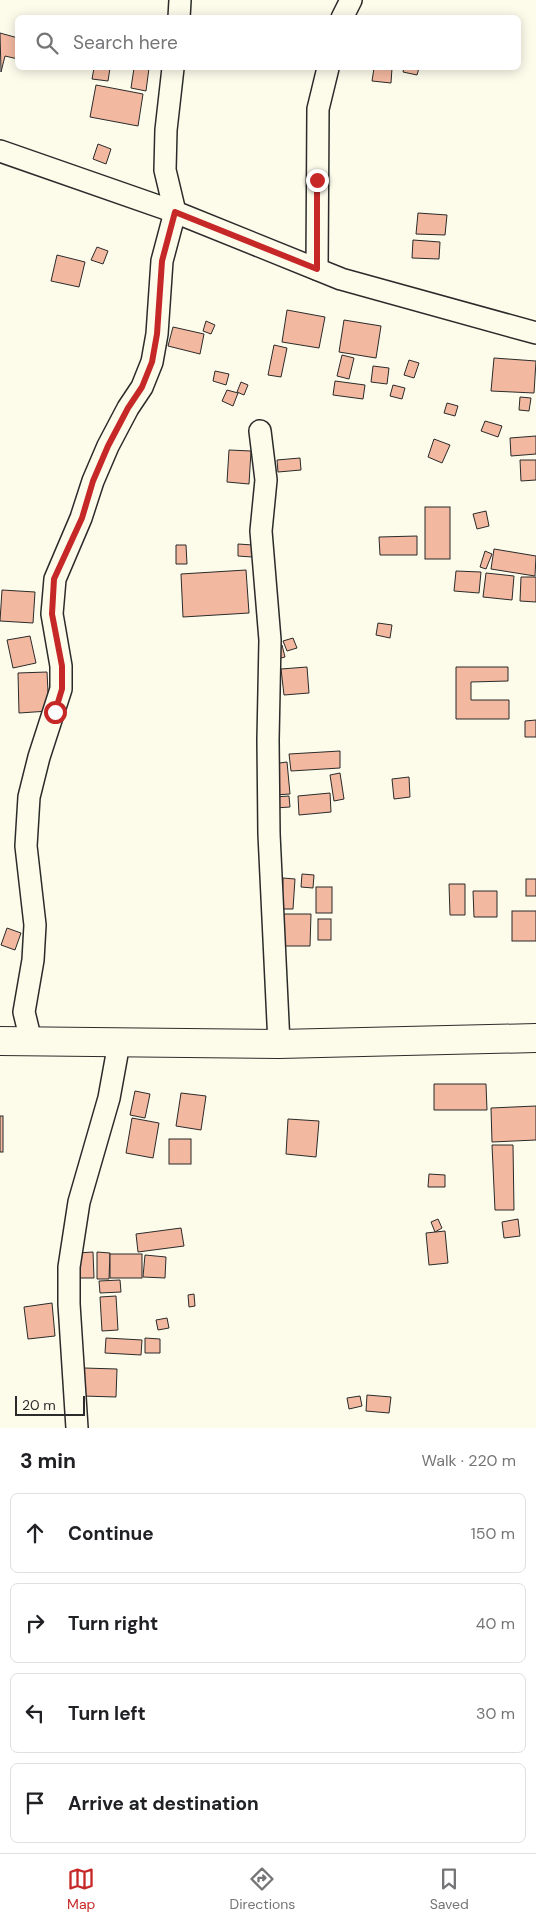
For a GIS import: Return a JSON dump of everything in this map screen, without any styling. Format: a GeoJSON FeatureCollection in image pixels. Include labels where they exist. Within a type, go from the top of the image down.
{"type":"FeatureCollection","features":[{"type":"Feature","properties":{"kind":"main road"},"geometry":{"type":"LineString","coordinates":[[0,1041],[279,1044],[536,1038]]}},
{"type":"Feature","properties":{"kind":"street"},"geometry":{"type":"LineString","coordinates":[[179,15],[180,0]]}},
{"type":"Feature","properties":{"kind":"street"},"geometry":{"type":"LineString","coordinates":[[344,15],[351,0]]}},
{"type":"Feature","properties":{"kind":"street"},"geometry":{"type":"LineString","coordinates":[[31,1041],[24,1012],[35,925],[26,846],[33,781],[62,689],[62,666],[52,614],[54,579],[82,518],[93,481],[108,446],[128,408],[142,387],[152,362],[157,334],[162,261],[175,212],[165,170],[166,130],[173,70]]}},
{"type":"Feature","properties":{"kind":"street"},"geometry":{"type":"LineString","coordinates":[[317,269],[318,109],[328,70]]}},
{"type":"Feature","properties":{"kind":"street"},"geometry":{"type":"LineString","coordinates":[[0,151],[175,212],[341,279],[536,332]]}},
{"type":"Feature","properties":{"kind":"street"},"geometry":{"type":"LineString","coordinates":[[260,430],[266,480],[261,531],[270,640],[269,834],[279,1044]]}},
{"type":"Feature","properties":{"kind":"street"},"geometry":{"type":"LineString","coordinates":[[77,1428],[69,1304],[69,1267],[79,1202],[108,1098],[118,1043]]}},
{"type":"Feature","properties":{"kind":"building"},"geometry":{"type":"Polygon","coordinates":[[[0,33],[15,37],[15,58],[5,56],[1,72],[0,33]]]}},
{"type":"Feature","properties":{"kind":"building"},"geometry":{"type":"Polygon","coordinates":[[[94,70],[110,70],[108,81],[92,79],[94,70]]]}},
{"type":"Feature","properties":{"kind":"building"},"geometry":{"type":"Polygon","coordinates":[[[134,70],[149,70],[146,91],[131,88],[134,70]]]}},
{"type":"Feature","properties":{"kind":"building"},"geometry":{"type":"Polygon","coordinates":[[[374,70],[392,70],[391,83],[372,81],[374,70]]]}},
{"type":"Feature","properties":{"kind":"building"},"geometry":{"type":"Polygon","coordinates":[[[404,70],[418,70],[417,75],[403,72],[404,70]]]}},
{"type":"Feature","properties":{"kind":"building"},"geometry":{"type":"Polygon","coordinates":[[[96,85],[143,94],[138,126],[90,117],[96,85]]]}},
{"type":"Feature","properties":{"kind":"building"},"geometry":{"type":"Polygon","coordinates":[[[98,144],[111,149],[106,164],[93,159],[98,144]]]}},
{"type":"Feature","properties":{"kind":"building"},"geometry":{"type":"Polygon","coordinates":[[[418,213],[447,215],[445,235],[416,234],[418,213]]]}},
{"type":"Feature","properties":{"kind":"building"},"geometry":{"type":"Polygon","coordinates":[[[413,240],[440,242],[439,259],[412,258],[413,240]]]}},
{"type":"Feature","properties":{"kind":"building"},"geometry":{"type":"Polygon","coordinates":[[[97,247],[108,251],[103,264],[91,260],[97,247]]]}},
{"type":"Feature","properties":{"kind":"building"},"geometry":{"type":"Polygon","coordinates":[[[57,255],[85,262],[79,287],[51,281],[57,255]]]}},
{"type":"Feature","properties":{"kind":"building"},"geometry":{"type":"Polygon","coordinates":[[[287,310],[325,317],[319,348],[282,342],[287,310]]]}},
{"type":"Feature","properties":{"kind":"building"},"geometry":{"type":"Polygon","coordinates":[[[344,320],[381,326],[376,358],[339,352],[344,320]]]}},
{"type":"Feature","properties":{"kind":"building"},"geometry":{"type":"Polygon","coordinates":[[[206,321],[215,325],[211,334],[203,331],[206,321]]]}},
{"type":"Feature","properties":{"kind":"building"},"geometry":{"type":"Polygon","coordinates":[[[173,327],[204,334],[200,354],[168,346],[173,327]]]}},
{"type":"Feature","properties":{"kind":"building"},"geometry":{"type":"Polygon","coordinates":[[[274,345],[287,348],[281,377],[268,375],[274,345]]]}},
{"type":"Feature","properties":{"kind":"building"},"geometry":{"type":"Polygon","coordinates":[[[342,355],[354,358],[349,379],[337,376],[342,355]]]}},
{"type":"Feature","properties":{"kind":"building"},"geometry":{"type":"Polygon","coordinates":[[[494,358],[536,361],[534,393],[491,391],[494,358]]]}},
{"type":"Feature","properties":{"kind":"building"},"geometry":{"type":"Polygon","coordinates":[[[409,360],[419,363],[414,378],[404,375],[409,360]]]}},
{"type":"Feature","properties":{"kind":"building"},"geometry":{"type":"Polygon","coordinates":[[[373,366],[389,368],[387,384],[371,382],[373,366]]]}},
{"type":"Feature","properties":{"kind":"building"},"geometry":{"type":"Polygon","coordinates":[[[215,371],[229,374],[226,385],[213,381],[215,371]]]}},
{"type":"Feature","properties":{"kind":"building"},"geometry":{"type":"Polygon","coordinates":[[[335,381],[365,385],[363,399],[333,395],[335,381]]]}},
{"type":"Feature","properties":{"kind":"building"},"geometry":{"type":"Polygon","coordinates":[[[241,382],[248,385],[244,395],[237,392],[241,382]]]}},
{"type":"Feature","properties":{"kind":"building"},"geometry":{"type":"Polygon","coordinates":[[[393,385],[405,388],[402,399],[390,396],[393,385]]]}},
{"type":"Feature","properties":{"kind":"building"},"geometry":{"type":"Polygon","coordinates":[[[227,390],[238,393],[233,406],[222,401],[227,390]]]}},
{"type":"Feature","properties":{"kind":"building"},"geometry":{"type":"Polygon","coordinates":[[[520,397],[531,398],[529,411],[519,410],[520,397]]]}},
{"type":"Feature","properties":{"kind":"building"},"geometry":{"type":"Polygon","coordinates":[[[447,403],[458,406],[455,416],[444,413],[447,403]]]}},
{"type":"Feature","properties":{"kind":"building"},"geometry":{"type":"Polygon","coordinates":[[[485,421],[502,426],[498,437],[481,431],[485,421]]]}},
{"type":"Feature","properties":{"kind":"building"},"geometry":{"type":"Polygon","coordinates":[[[536,436],[536,454],[511,456],[510,438],[536,436]]]}},
{"type":"Feature","properties":{"kind":"building"},"geometry":{"type":"Polygon","coordinates":[[[434,439],[450,445],[442,463],[428,457],[434,439]]]}},
{"type":"Feature","properties":{"kind":"building"},"geometry":{"type":"Polygon","coordinates":[[[229,450],[251,451],[249,484],[227,482],[229,450]]]}},
{"type":"Feature","properties":{"kind":"building"},"geometry":{"type":"Polygon","coordinates":[[[300,458],[301,470],[278,472],[277,460],[300,458]]]}},
{"type":"Feature","properties":{"kind":"building"},"geometry":{"type":"Polygon","coordinates":[[[520,460],[536,460],[536,480],[521,481],[520,460]]]}},
{"type":"Feature","properties":{"kind":"building"},"geometry":{"type":"Polygon","coordinates":[[[425,507],[450,507],[450,559],[425,559],[425,507]]]}},
{"type":"Feature","properties":{"kind":"building"},"geometry":{"type":"Polygon","coordinates":[[[486,511],[489,526],[477,529],[473,514],[486,511]]]}},
{"type":"Feature","properties":{"kind":"building"},"geometry":{"type":"Polygon","coordinates":[[[417,536],[417,555],[380,555],[379,537],[417,536]]]}},
{"type":"Feature","properties":{"kind":"building"},"geometry":{"type":"Polygon","coordinates":[[[238,544],[253,545],[252,557],[238,556],[238,544]]]}},
{"type":"Feature","properties":{"kind":"building"},"geometry":{"type":"Polygon","coordinates":[[[176,545],[186,545],[187,564],[176,564],[176,545]]]}},
{"type":"Feature","properties":{"kind":"building"},"geometry":{"type":"Polygon","coordinates":[[[494,549],[536,556],[535,576],[491,569],[494,549]]]}},
{"type":"Feature","properties":{"kind":"building"},"geometry":{"type":"Polygon","coordinates":[[[485,551],[492,554],[486,569],[480,567],[485,551]]]}},
{"type":"Feature","properties":{"kind":"building"},"geometry":{"type":"Polygon","coordinates":[[[246,570],[249,613],[183,617],[181,574],[246,570]]]}},
{"type":"Feature","properties":{"kind":"building"},"geometry":{"type":"Polygon","coordinates":[[[456,571],[481,572],[479,593],[454,591],[456,571]]]}},
{"type":"Feature","properties":{"kind":"building"},"geometry":{"type":"Polygon","coordinates":[[[486,573],[514,576],[512,600],[483,597],[486,573]]]}},
{"type":"Feature","properties":{"kind":"building"},"geometry":{"type":"Polygon","coordinates":[[[521,577],[536,577],[536,602],[520,601],[521,577]]]}},
{"type":"Feature","properties":{"kind":"building"},"geometry":{"type":"Polygon","coordinates":[[[2,590],[35,592],[33,623],[0,621],[2,590]]]}},
{"type":"Feature","properties":{"kind":"building"},"geometry":{"type":"Polygon","coordinates":[[[378,623],[392,625],[390,638],[376,635],[378,623]]]}},
{"type":"Feature","properties":{"kind":"building"},"geometry":{"type":"Polygon","coordinates":[[[30,636],[36,663],[13,668],[7,640],[30,636]]]}},
{"type":"Feature","properties":{"kind":"building"},"geometry":{"type":"Polygon","coordinates":[[[293,638],[297,648],[287,651],[283,641],[293,638]]]}},
{"type":"Feature","properties":{"kind":"building"},"geometry":{"type":"Polygon","coordinates":[[[282,645],[285,657],[273,660],[270,648],[282,645]]]}},
{"type":"Feature","properties":{"kind":"building"},"geometry":{"type":"Polygon","coordinates":[[[307,667],[309,693],[284,695],[281,669],[307,667]]]}},
{"type":"Feature","properties":{"kind":"building"},"geometry":{"type":"Polygon","coordinates":[[[456,667],[508,667],[508,681],[471,682],[471,700],[509,700],[509,719],[456,719],[456,667]]]}},
{"type":"Feature","properties":{"kind":"building"},"geometry":{"type":"Polygon","coordinates":[[[47,672],[49,711],[19,713],[18,673],[47,672]]]}},
{"type":"Feature","properties":{"kind":"building"},"geometry":{"type":"Polygon","coordinates":[[[536,720],[536,737],[525,737],[525,721],[536,720]]]}},
{"type":"Feature","properties":{"kind":"building"},"geometry":{"type":"Polygon","coordinates":[[[340,751],[340,768],[291,771],[289,754],[340,751]]]}},
{"type":"Feature","properties":{"kind":"building"},"geometry":{"type":"Polygon","coordinates":[[[287,762],[290,794],[274,795],[272,764],[287,762]]]}},
{"type":"Feature","properties":{"kind":"building"},"geometry":{"type":"Polygon","coordinates":[[[340,773],[344,799],[334,801],[330,775],[340,773]]]}},
{"type":"Feature","properties":{"kind":"building"},"geometry":{"type":"Polygon","coordinates":[[[409,777],[410,797],[394,799],[392,779],[409,777]]]}},
{"type":"Feature","properties":{"kind":"building"},"geometry":{"type":"Polygon","coordinates":[[[330,793],[331,812],[299,815],[298,796],[330,793]]]}},
{"type":"Feature","properties":{"kind":"building"},"geometry":{"type":"Polygon","coordinates":[[[289,796],[290,807],[275,808],[274,797],[289,796]]]}},
{"type":"Feature","properties":{"kind":"building"},"geometry":{"type":"Polygon","coordinates":[[[302,874],[314,875],[313,888],[301,887],[302,874]]]}},
{"type":"Feature","properties":{"kind":"building"},"geometry":{"type":"Polygon","coordinates":[[[283,878],[295,879],[293,909],[282,909],[283,878]]]}},
{"type":"Feature","properties":{"kind":"building"},"geometry":{"type":"Polygon","coordinates":[[[526,879],[536,879],[536,896],[526,896],[526,879]]]}},
{"type":"Feature","properties":{"kind":"building"},"geometry":{"type":"Polygon","coordinates":[[[449,884],[465,884],[465,915],[450,915],[449,884]]]}},
{"type":"Feature","properties":{"kind":"building"},"geometry":{"type":"Polygon","coordinates":[[[316,887],[332,887],[332,913],[316,913],[316,887]]]}},
{"type":"Feature","properties":{"kind":"building"},"geometry":{"type":"Polygon","coordinates":[[[473,891],[497,891],[497,917],[474,917],[473,891]]]}},
{"type":"Feature","properties":{"kind":"building"},"geometry":{"type":"Polygon","coordinates":[[[512,911],[536,911],[536,941],[512,941],[512,911]]]}},
{"type":"Feature","properties":{"kind":"building"},"geometry":{"type":"Polygon","coordinates":[[[280,914],[311,914],[310,946],[280,946],[280,914]]]}},
{"type":"Feature","properties":{"kind":"building"},"geometry":{"type":"Polygon","coordinates":[[[318,919],[331,919],[331,940],[318,940],[318,919]]]}},
{"type":"Feature","properties":{"kind":"building"},"geometry":{"type":"Polygon","coordinates":[[[7,928],[21,933],[15,950],[1,945],[7,928]]]}},
{"type":"Feature","properties":{"kind":"building"},"geometry":{"type":"Polygon","coordinates":[[[434,1084],[486,1084],[487,1110],[434,1110],[434,1084]]]}},
{"type":"Feature","properties":{"kind":"building"},"geometry":{"type":"Polygon","coordinates":[[[135,1091],[150,1094],[145,1118],[130,1115],[135,1091]]]}},
{"type":"Feature","properties":{"kind":"building"},"geometry":{"type":"Polygon","coordinates":[[[181,1093],[206,1096],[201,1130],[176,1126],[181,1093]]]}},
{"type":"Feature","properties":{"kind":"building"},"geometry":{"type":"Polygon","coordinates":[[[536,1106],[536,1140],[492,1142],[491,1108],[536,1106]]]}},
{"type":"Feature","properties":{"kind":"building"},"geometry":{"type":"Polygon","coordinates":[[[0,1116],[3,1116],[3,1152],[0,1152],[0,1116]]]}},
{"type":"Feature","properties":{"kind":"building"},"geometry":{"type":"Polygon","coordinates":[[[132,1118],[159,1123],[153,1158],[126,1153],[132,1118]]]}},
{"type":"Feature","properties":{"kind":"building"},"geometry":{"type":"Polygon","coordinates":[[[288,1119],[319,1121],[316,1157],[286,1154],[288,1119]]]}},
{"type":"Feature","properties":{"kind":"building"},"geometry":{"type":"Polygon","coordinates":[[[169,1139],[191,1139],[191,1164],[169,1164],[169,1139]]]}},
{"type":"Feature","properties":{"kind":"building"},"geometry":{"type":"Polygon","coordinates":[[[492,1145],[513,1145],[514,1210],[495,1210],[492,1145]]]}},
{"type":"Feature","properties":{"kind":"building"},"geometry":{"type":"Polygon","coordinates":[[[429,1174],[445,1175],[445,1187],[428,1187],[429,1174]]]}},
{"type":"Feature","properties":{"kind":"building"},"geometry":{"type":"Polygon","coordinates":[[[438,1219],[442,1228],[435,1232],[431,1222],[438,1219]]]}},
{"type":"Feature","properties":{"kind":"building"},"geometry":{"type":"Polygon","coordinates":[[[518,1219],[520,1236],[504,1238],[502,1222],[518,1219]]]}},
{"type":"Feature","properties":{"kind":"building"},"geometry":{"type":"Polygon","coordinates":[[[181,1228],[184,1246],[138,1252],[136,1234],[181,1228]]]}},
{"type":"Feature","properties":{"kind":"building"},"geometry":{"type":"Polygon","coordinates":[[[445,1231],[448,1263],[429,1265],[426,1233],[445,1231]]]}},
{"type":"Feature","properties":{"kind":"building"},"geometry":{"type":"Polygon","coordinates":[[[93,1252],[94,1278],[78,1278],[77,1253],[93,1252]]]}},
{"type":"Feature","properties":{"kind":"building"},"geometry":{"type":"Polygon","coordinates":[[[97,1252],[110,1253],[109,1279],[97,1279],[97,1252]]]}},
{"type":"Feature","properties":{"kind":"building"},"geometry":{"type":"Polygon","coordinates":[[[110,1254],[142,1254],[142,1278],[110,1278],[110,1254]]]}},
{"type":"Feature","properties":{"kind":"building"},"geometry":{"type":"Polygon","coordinates":[[[145,1255],[166,1257],[165,1278],[143,1277],[145,1255]]]}},
{"type":"Feature","properties":{"kind":"building"},"geometry":{"type":"Polygon","coordinates":[[[120,1280],[121,1292],[100,1293],[99,1281],[120,1280]]]}},
{"type":"Feature","properties":{"kind":"building"},"geometry":{"type":"Polygon","coordinates":[[[194,1294],[195,1306],[189,1307],[188,1295],[194,1294]]]}},
{"type":"Feature","properties":{"kind":"building"},"geometry":{"type":"Polygon","coordinates":[[[116,1296],[118,1330],[102,1331],[100,1297],[116,1296]]]}},
{"type":"Feature","properties":{"kind":"building"},"geometry":{"type":"Polygon","coordinates":[[[52,1303],[55,1336],[28,1339],[24,1307],[52,1303]]]}},
{"type":"Feature","properties":{"kind":"building"},"geometry":{"type":"Polygon","coordinates":[[[167,1318],[169,1328],[158,1330],[156,1320],[167,1318]]]}},
{"type":"Feature","properties":{"kind":"building"},"geometry":{"type":"Polygon","coordinates":[[[106,1338],[142,1340],[141,1355],[105,1353],[106,1338]]]}},
{"type":"Feature","properties":{"kind":"building"},"geometry":{"type":"Polygon","coordinates":[[[145,1338],[160,1339],[160,1353],[145,1353],[145,1338]]]}},
{"type":"Feature","properties":{"kind":"building"},"geometry":{"type":"Polygon","coordinates":[[[84,1368],[117,1369],[116,1397],[83,1396],[84,1368]]]}},
{"type":"Feature","properties":{"kind":"building"},"geometry":{"type":"Polygon","coordinates":[[[367,1395],[391,1397],[389,1413],[366,1411],[367,1395]]]}},
{"type":"Feature","properties":{"kind":"building"},"geometry":{"type":"Polygon","coordinates":[[[360,1396],[362,1406],[349,1409],[347,1398],[360,1396]]]}},
{"type":"Feature","properties":{"kind":"route"},"geometry":{"type":"LineString","coordinates":[[55,712],[62,689],[62,666],[52,614],[54,579],[82,518],[93,481],[108,446],[128,408],[142,387],[152,362],[157,334],[162,261],[175,212],[317,269],[317,180]]}}]}
